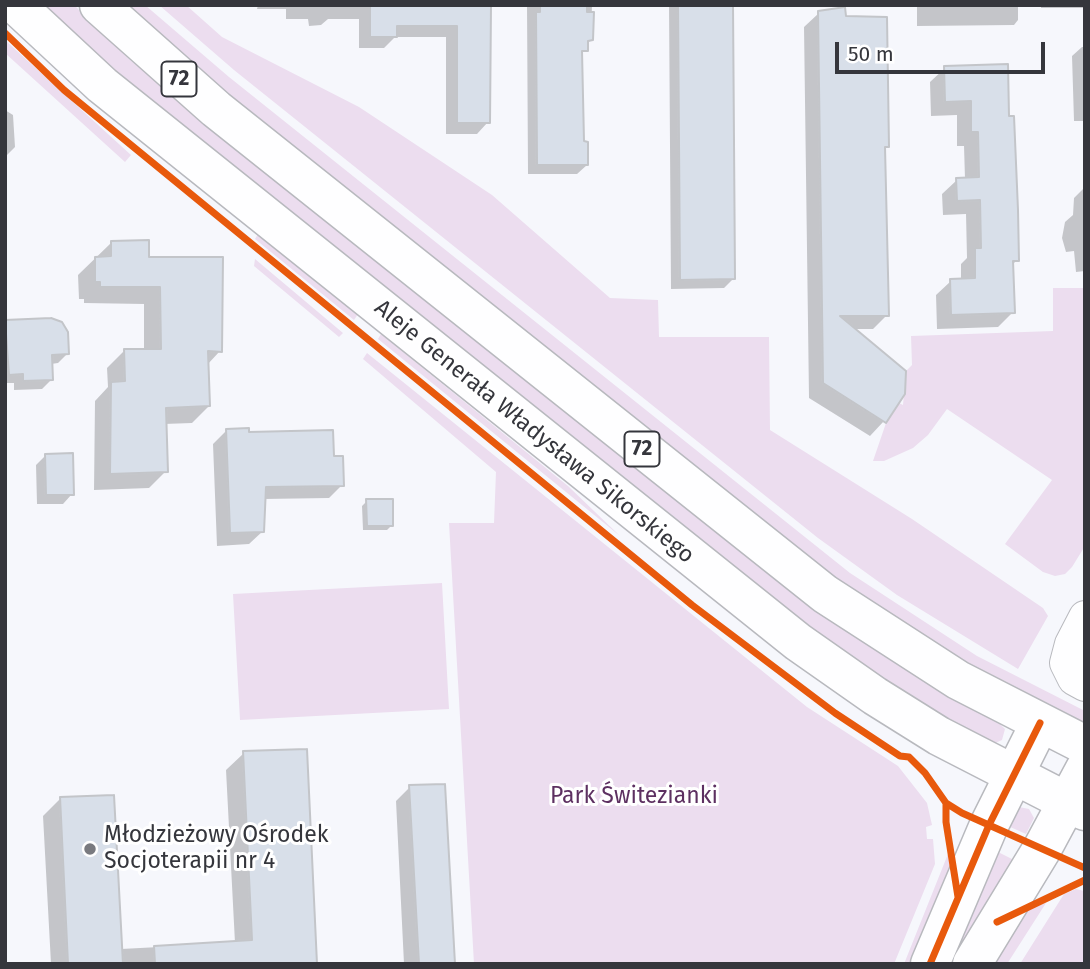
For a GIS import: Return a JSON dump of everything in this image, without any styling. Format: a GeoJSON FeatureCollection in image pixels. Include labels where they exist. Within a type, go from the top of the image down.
{"type":"FeatureCollection","features":[{"type":"Feature","properties":{"kind":"main road","name":"Aleje Generała Władysława Sikorskiego"},"geometry":{"type":"LineString","coordinates":[[16,5],[102,85],[789,635],[886,703],[1012,776],[1076,807]]}},
{"type":"Feature","properties":{"kind":"main road","name":"72"},"geometry":{"type":"LineString","coordinates":[[99,5],[216,109],[825,594],[958,680],[1085,745]]}},
{"type":"Feature","properties":{"kind":"main road"},"geometry":{"type":"LineString","coordinates":[[930,964],[1012,776],[1040,723]]}},
{"type":"Feature","properties":{"kind":"main road"},"geometry":{"type":"LineString","coordinates":[[972,964],[1076,807],[1085,769]]}},
{"type":"Feature","properties":{"kind":"street"},"geometry":{"type":"LineString","coordinates":[[1085,617],[1071,644],[1066,663],[1074,679],[1085,685]]}},
{"type":"Feature","properties":{"kind":"green space"},"geometry":{"type":"Polygon","coordinates":[[[40,5],[74,5],[129,59],[222,137],[812,606],[898,665],[998,722],[1005,729],[1002,740],[991,745],[898,692],[811,631],[117,76],[40,5]]]}},
{"type":"Feature","properties":{"kind":"green space"},"geometry":{"type":"Polygon","coordinates":[[[125,5],[145,5],[229,77],[850,573],[977,656],[1085,711],[1085,723],[971,667],[842,585],[219,89],[125,5]]]}},
{"type":"Feature","properties":{"kind":"green space"},"geometry":{"type":"Polygon","coordinates":[[[159,5],[186,5],[222,37],[359,107],[492,195],[610,298],[658,300],[659,337],[769,337],[770,430],[912,519],[1043,608],[1048,616],[1018,669],[897,595],[818,538],[234,70],[159,5]]]}},
{"type":"Feature","properties":{"kind":"green space"},"geometry":{"type":"Polygon","coordinates":[[[5,40],[131,155],[125,162],[5,53],[5,40]]]}},
{"type":"Feature","properties":{"kind":"green space"},"geometry":{"type":"Polygon","coordinates":[[[258,234],[358,314],[354,320],[255,239],[258,234]]]}},
{"type":"Feature","properties":{"kind":"green space"},"geometry":{"type":"Polygon","coordinates":[[[255,259],[343,333],[339,337],[254,266],[255,259]]]}},
{"type":"Feature","properties":{"kind":"green space"},"geometry":{"type":"Polygon","coordinates":[[[1053,288],[1085,288],[1085,546],[1065,574],[1055,576],[1043,572],[1005,544],[1052,480],[947,409],[928,435],[913,448],[884,461],[873,461],[886,423],[899,403],[903,405],[906,371],[912,365],[911,336],[1053,331],[1053,288]]]}},
{"type":"Feature","properties":{"kind":"green space"},"geometry":{"type":"Polygon","coordinates":[[[381,334],[568,486],[620,536],[378,339],[381,334]]]}},
{"type":"Feature","properties":{"kind":"green space","name":"Park Świtezianki"},"geometry":{"type":"Polygon","coordinates":[[[367,353],[807,707],[898,766],[927,803],[932,825],[926,827],[927,839],[933,839],[935,864],[894,964],[474,964],[449,523],[494,523],[496,472],[363,359],[367,353]]]}},
{"type":"Feature","properties":{"kind":"green space"},"geometry":{"type":"Polygon","coordinates":[[[442,583],[449,709],[240,720],[233,594],[442,583]]]}},
{"type":"Feature","properties":{"kind":"green space"},"geometry":{"type":"Polygon","coordinates":[[[1019,807],[1029,809],[1034,818],[1026,834],[1008,826],[1019,807]]]}},
{"type":"Feature","properties":{"kind":"green space"},"geometry":{"type":"Polygon","coordinates":[[[996,851],[1012,859],[954,964],[945,964],[996,851]]]}},
{"type":"Feature","properties":{"kind":"green space"},"geometry":{"type":"Polygon","coordinates":[[[948,854],[951,876],[917,964],[904,964],[948,854]]]}},
{"type":"Feature","properties":{"kind":"green space"},"geometry":{"type":"Polygon","coordinates":[[[1076,889],[1084,891],[1085,964],[1020,964],[1064,894],[1076,889]]]}},
{"type":"Feature","properties":{"kind":"green space"},"geometry":{"type":"Polygon","coordinates":[[[1046,903],[1007,964],[995,964],[1028,910],[1046,903]]]}},
{"type":"Feature","properties":{"kind":"building"},"geometry":{"type":"Polygon","coordinates":[[[370,5],[491,5],[490,123],[457,123],[457,26],[397,26],[397,37],[370,37],[370,5]]]}},
{"type":"Feature","properties":{"kind":"building"},"geometry":{"type":"Polygon","coordinates":[[[540,5],[587,5],[587,12],[594,12],[593,40],[588,41],[588,51],[582,51],[584,141],[588,142],[588,165],[537,165],[536,12],[540,12],[540,5]]]}},
{"type":"Feature","properties":{"kind":"building"},"geometry":{"type":"Polygon","coordinates":[[[678,5],[733,5],[735,279],[680,280],[678,5]]]}},
{"type":"Feature","properties":{"kind":"building"},"geometry":{"type":"Polygon","coordinates":[[[845,7],[846,16],[887,17],[889,147],[885,147],[889,316],[840,316],[906,371],[905,394],[886,423],[823,383],[818,11],[845,7]]]}},
{"type":"Feature","properties":{"kind":"building"},"geometry":{"type":"Polygon","coordinates":[[[1008,64],[1009,116],[1014,116],[1018,210],[1019,261],[1013,261],[1015,313],[951,315],[950,279],[975,278],[975,248],[981,248],[980,200],[957,201],[956,178],[979,177],[978,132],[971,132],[971,101],[945,102],[944,66],[1008,64]]]}},
{"type":"Feature","properties":{"kind":"building"},"geometry":{"type":"Polygon","coordinates":[[[149,240],[149,257],[223,257],[222,352],[208,351],[210,406],[166,408],[168,472],[110,474],[111,382],[125,381],[124,349],[161,349],[160,287],[100,287],[100,282],[95,282],[95,257],[111,256],[111,241],[149,240]]]}},
{"type":"Feature","properties":{"kind":"building"},"geometry":{"type":"Polygon","coordinates":[[[51,318],[62,322],[68,332],[69,354],[52,355],[53,380],[23,381],[23,374],[9,375],[5,320],[51,318]]]}},
{"type":"Feature","properties":{"kind":"building"},"geometry":{"type":"Polygon","coordinates":[[[249,428],[249,432],[333,430],[334,456],[343,456],[344,486],[266,487],[264,532],[230,533],[226,429],[249,428]]]}},
{"type":"Feature","properties":{"kind":"building"},"geometry":{"type":"Polygon","coordinates":[[[73,453],[74,495],[46,495],[45,454],[73,453]]]}},
{"type":"Feature","properties":{"kind":"building"},"geometry":{"type":"Polygon","coordinates":[[[366,499],[393,499],[393,526],[367,526],[366,499]]]}},
{"type":"Feature","properties":{"kind":"building"},"geometry":{"type":"Polygon","coordinates":[[[307,749],[317,964],[155,964],[154,946],[252,940],[243,751],[307,749]]]}},
{"type":"Feature","properties":{"kind":"building"},"geometry":{"type":"Polygon","coordinates":[[[445,784],[455,964],[419,964],[409,785],[445,784]]]}},
{"type":"Feature","properties":{"kind":"building","name":"Młodzieżowy Ośrodek Socjoterapii nr 4"},"geometry":{"type":"Polygon","coordinates":[[[114,795],[123,964],[68,964],[60,797],[114,795]]]}},
{"type":"Feature","properties":{"kind":"cycle path"},"geometry":{"type":"LineString","coordinates":[[5,33],[64,90],[692,605],[835,713],[900,756],[909,757],[925,773],[946,803],[962,813],[1085,868]]}},
{"type":"Feature","properties":{"kind":"cycle path"},"geometry":{"type":"LineString","coordinates":[[930,964],[989,825],[1040,723]]}},
{"type":"Feature","properties":{"kind":"cycle path"},"geometry":{"type":"LineString","coordinates":[[946,803],[946,822],[958,897]]}},
{"type":"Feature","properties":{"kind":"cycle path"},"geometry":{"type":"LineString","coordinates":[[997,922],[1085,880]]}},
{"type":"Feature","properties":{"kind":"place","name":"Młodzieżowy Ośrodek Socjoterapii nr 4"},"geometry":{"type":"Point","coordinates":[90,849]}}]}
